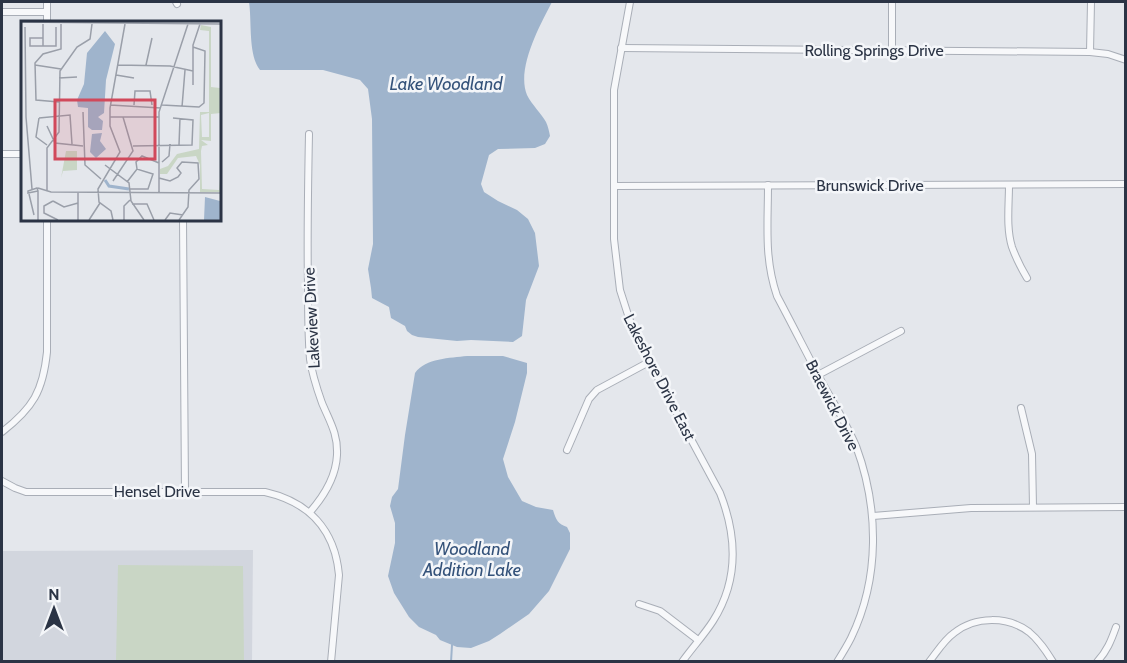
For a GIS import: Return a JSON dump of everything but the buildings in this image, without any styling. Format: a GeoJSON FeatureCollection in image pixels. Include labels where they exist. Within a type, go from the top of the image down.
{"type":"FeatureCollection","features":[{"type":"Feature","properties":{"kind":"street"},"geometry":{"type":"LineString","coordinates":[[47,2],[47,21]]}},
{"type":"Feature","properties":{"kind":"street","name":"Lakeshore Drive East"},"geometry":{"type":"LineString","coordinates":[[630,2],[614,90],[614,239],[620,290],[629,318],[650,362],[720,493],[731,527],[733,554],[730,581],[723,602],[713,621],[682,662]]}},
{"type":"Feature","properties":{"kind":"street"},"geometry":{"type":"LineString","coordinates":[[892,2],[892,50]]}},
{"type":"Feature","properties":{"kind":"street"},"geometry":{"type":"LineString","coordinates":[[1090,52],[1091,2]]}},
{"type":"Feature","properties":{"kind":"street"},"geometry":{"type":"LineString","coordinates":[[2,12],[47,12]]}},
{"type":"Feature","properties":{"kind":"street","name":"Rolling Springs Drive"},"geometry":{"type":"LineString","coordinates":[[621,48],[1090,52],[1108,54],[1125,60]]}},
{"type":"Feature","properties":{"kind":"street","name":"Lakeview Drive"},"geometry":{"type":"LineString","coordinates":[[309,134],[308,260],[311,361],[316,387],[336,435],[337,454],[336,467],[330,483],[310,512]]}},
{"type":"Feature","properties":{"kind":"street"},"geometry":{"type":"LineString","coordinates":[[2,154],[21,154]]}},
{"type":"Feature","properties":{"kind":"street"},"geometry":{"type":"LineString","coordinates":[[1009,184],[1012,247],[1027,278]]}},
{"type":"Feature","properties":{"kind":"street","name":"Brunswick Drive"},"geometry":{"type":"LineString","coordinates":[[614,186],[1125,184]]}},
{"type":"Feature","properties":{"kind":"street","name":"Braewick Drive"},"geometry":{"type":"LineString","coordinates":[[768,185],[767,255],[771,279],[777,296],[855,446],[868,488],[873,516],[874,546],[864,600],[851,638],[837,662]]}},
{"type":"Feature","properties":{"kind":"street"},"geometry":{"type":"LineString","coordinates":[[2,432],[30,406],[40,387],[45,370],[47,220]]}},
{"type":"Feature","properties":{"kind":"street"},"geometry":{"type":"LineString","coordinates":[[183,220],[184,491]]}},
{"type":"Feature","properties":{"kind":"street"},"geometry":{"type":"LineString","coordinates":[[818,375],[901,331]]}},
{"type":"Feature","properties":{"kind":"street"},"geometry":{"type":"LineString","coordinates":[[567,450],[589,399],[597,390],[650,362]]}},
{"type":"Feature","properties":{"kind":"street"},"geometry":{"type":"LineString","coordinates":[[1021,408],[1032,454],[1033,507]]}},
{"type":"Feature","properties":{"kind":"street","name":"Hensel Drive"},"geometry":{"type":"LineString","coordinates":[[2,481],[26,492],[265,492],[295,502],[310,512]]}},
{"type":"Feature","properties":{"kind":"street"},"geometry":{"type":"LineString","coordinates":[[873,516],[941,510],[1125,507]]}},
{"type":"Feature","properties":{"kind":"street"},"geometry":{"type":"LineString","coordinates":[[310,512],[327,533],[338,566],[331,662]]}},
{"type":"Feature","properties":{"kind":"street"},"geometry":{"type":"LineString","coordinates":[[639,604],[660,611],[698,640]]}},
{"type":"Feature","properties":{"kind":"street"},"geometry":{"type":"LineString","coordinates":[[929,662],[954,633],[964,626],[980,620],[998,620],[1014,623],[1028,631],[1038,640],[1053,662]]}},
{"type":"Feature","properties":{"kind":"street"},"geometry":{"type":"LineString","coordinates":[[1097,662],[1110,646],[1116,627]]}},
{"type":"Feature","properties":{"kind":"shaded area"},"geometry":{"type":"Polygon","coordinates":[[[253,550],[252,661],[2,661],[2,551],[253,550]]]}},
{"type":"Feature","properties":{"kind":"green space"},"geometry":{"type":"Polygon","coordinates":[[[118,565],[243,566],[244,661],[116,661],[118,565]]]}},
{"type":"Feature","properties":{"kind":"water","name":"Lake Woodland"},"geometry":{"type":"Polygon","coordinates":[[[249,2],[552,2],[531,47],[524,84],[531,102],[546,122],[550,136],[545,144],[535,148],[498,149],[489,155],[481,184],[484,192],[517,210],[528,219],[535,233],[539,266],[526,300],[522,336],[513,342],[457,341],[418,337],[412,335],[405,326],[391,318],[389,307],[372,298],[368,269],[373,244],[372,119],[368,89],[360,80],[323,70],[260,70],[256,64],[252,47],[249,2]]]}},
{"type":"Feature","properties":{"kind":"water","name":"Woodland Addition Lake"},"geometry":{"type":"Polygon","coordinates":[[[503,356],[527,363],[527,373],[515,422],[503,459],[508,477],[522,501],[536,507],[553,510],[558,521],[567,527],[570,533],[570,549],[549,591],[529,614],[489,641],[471,648],[457,647],[419,627],[409,617],[394,593],[388,576],[395,543],[395,523],[390,506],[392,497],[398,489],[415,373],[425,364],[446,358],[503,356]]]}},
{"type":"Feature","properties":{"kind":"waterway"},"geometry":{"type":"LineString","coordinates":[[451,662],[452,645]]}}]}
